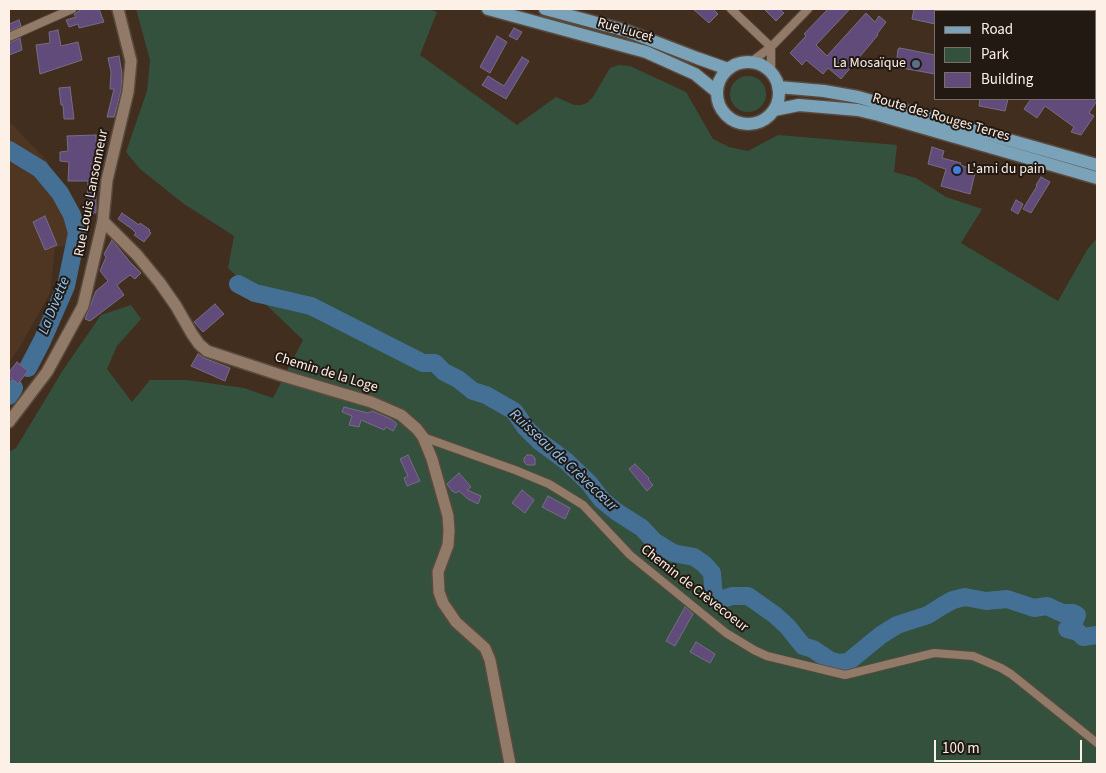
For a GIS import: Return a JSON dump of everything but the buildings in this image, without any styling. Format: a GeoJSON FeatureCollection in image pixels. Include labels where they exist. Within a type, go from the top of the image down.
{"type":"FeatureCollection","features":[{"type":"Feature","properties":{"kind":"main road","name":"Rue Lucet"},"geometry":{"type":"LineString","coordinates":[[488,9],[646,52],[695,74],[717,92]]}},
{"type":"Feature","properties":{"kind":"main road","name":"Rue Lucet"},"geometry":{"type":"LineString","coordinates":[[546,9],[627,31],[728,69]]}},
{"type":"Feature","properties":{"kind":"main road"},"geometry":{"type":"LineString","coordinates":[[751,62],[771,72],[778,87],[779,95],[774,110],[768,117],[759,122],[739,123],[722,111],[718,102],[717,92],[722,75],[728,69],[735,64],[751,62]]}},
{"type":"Feature","properties":{"kind":"main road","name":"Route des Rouges Terres"},"geometry":{"type":"LineString","coordinates":[[778,87],[824,91],[858,97],[1097,165]]}},
{"type":"Feature","properties":{"kind":"main road","name":"Route des Rouges Terres"},"geometry":{"type":"LineString","coordinates":[[774,110],[799,105],[842,108],[879,115],[1097,178]]}},
{"type":"Feature","properties":{"kind":"street"},"geometry":{"type":"LineString","coordinates":[[9,37],[72,9]]}},
{"type":"Feature","properties":{"kind":"street","name":"Rue Louis Lansonneur"},"geometry":{"type":"LineString","coordinates":[[9,422],[47,372],[83,306],[103,221],[107,180],[128,92],[131,60],[118,9]]}},
{"type":"Feature","properties":{"kind":"street"},"geometry":{"type":"LineString","coordinates":[[731,9],[771,47],[771,72]]}},
{"type":"Feature","properties":{"kind":"street"},"geometry":{"type":"LineString","coordinates":[[751,62],[771,47],[808,9]]}},
{"type":"Feature","properties":{"kind":"street","name":"Chemin de la Loge"},"geometry":{"type":"LineString","coordinates":[[103,221],[137,255],[160,283],[192,334],[207,351],[371,402],[401,415],[423,437],[432,459],[448,516],[448,545],[438,572],[439,592],[443,604],[456,622],[485,648],[490,660],[510,764]]}},
{"type":"Feature","properties":{"kind":"street","name":"Chemin de Crèvecoeur"},"geometry":{"type":"LineString","coordinates":[[423,437],[549,484],[583,505],[630,555],[726,633],[767,656],[845,675],[934,653],[973,656],[1006,671],[1097,743]]}},
{"type":"Feature","properties":{"kind":"shaded area"},"geometry":{"type":"Polygon","coordinates":[[[9,121],[47,161],[62,204],[71,244],[55,248],[50,293],[9,363],[9,121]]]}},
{"type":"Feature","properties":{"kind":"green space"},"geometry":{"type":"Polygon","coordinates":[[[136,9],[429,9],[437,12],[420,55],[517,125],[556,97],[574,105],[587,103],[593,97],[610,68],[619,65],[630,66],[686,92],[713,139],[729,147],[748,151],[778,135],[897,145],[894,172],[916,178],[946,197],[982,209],[961,243],[1058,301],[1087,250],[1097,238],[1097,764],[9,764],[9,452],[16,448],[63,370],[101,315],[131,305],[141,319],[117,346],[107,369],[132,402],[150,380],[186,380],[244,388],[273,398],[303,340],[228,268],[234,236],[184,204],[140,169],[126,152],[147,91],[150,60],[136,9]]]}},
{"type":"Feature","properties":{"kind":"green space"},"geometry":{"type":"Polygon","coordinates":[[[748,76],[755,77],[761,81],[765,87],[765,101],[761,107],[755,111],[748,112],[741,111],[735,107],[731,101],[730,94],[731,87],[735,81],[741,77],[748,76]]]}},
{"type":"Feature","properties":{"kind":"waterway","name":"La Divette"},"geometry":{"type":"LineString","coordinates":[[9,150],[40,169],[60,193],[72,215],[77,233],[66,286],[28,368]]}},
{"type":"Feature","properties":{"kind":"waterway","name":"Ruisseau de Crèvecœur"},"geometry":{"type":"LineString","coordinates":[[238,284],[255,293],[311,306],[423,363],[435,363],[444,372],[458,379],[473,391],[486,395],[514,411],[526,428],[539,441],[566,461],[589,483],[602,500],[642,528],[654,541],[665,548],[673,553],[694,557],[704,564],[712,573],[714,599],[720,600],[732,596],[748,596],[775,615],[788,627],[803,646],[813,649],[829,660],[839,663],[848,662],[881,635],[897,625],[928,615],[953,600],[965,597],[986,601],[1007,599],[1034,608],[1047,606],[1062,613],[1073,613],[1077,615],[1074,622],[1067,629],[1078,632],[1083,637],[1097,635]]}},
{"type":"Feature","properties":{"kind":"waterway","name":"La Divette"},"geometry":{"type":"LineString","coordinates":[[9,396],[14,388]]}},
{"type":"Feature","properties":{"kind":"place","name":"La Mosaïque"},"geometry":{"type":"Point","coordinates":[916,64]}},
{"type":"Feature","properties":{"kind":"place","name":"L'ami du pain"},"geometry":{"type":"Point","coordinates":[957,170]}}]}
